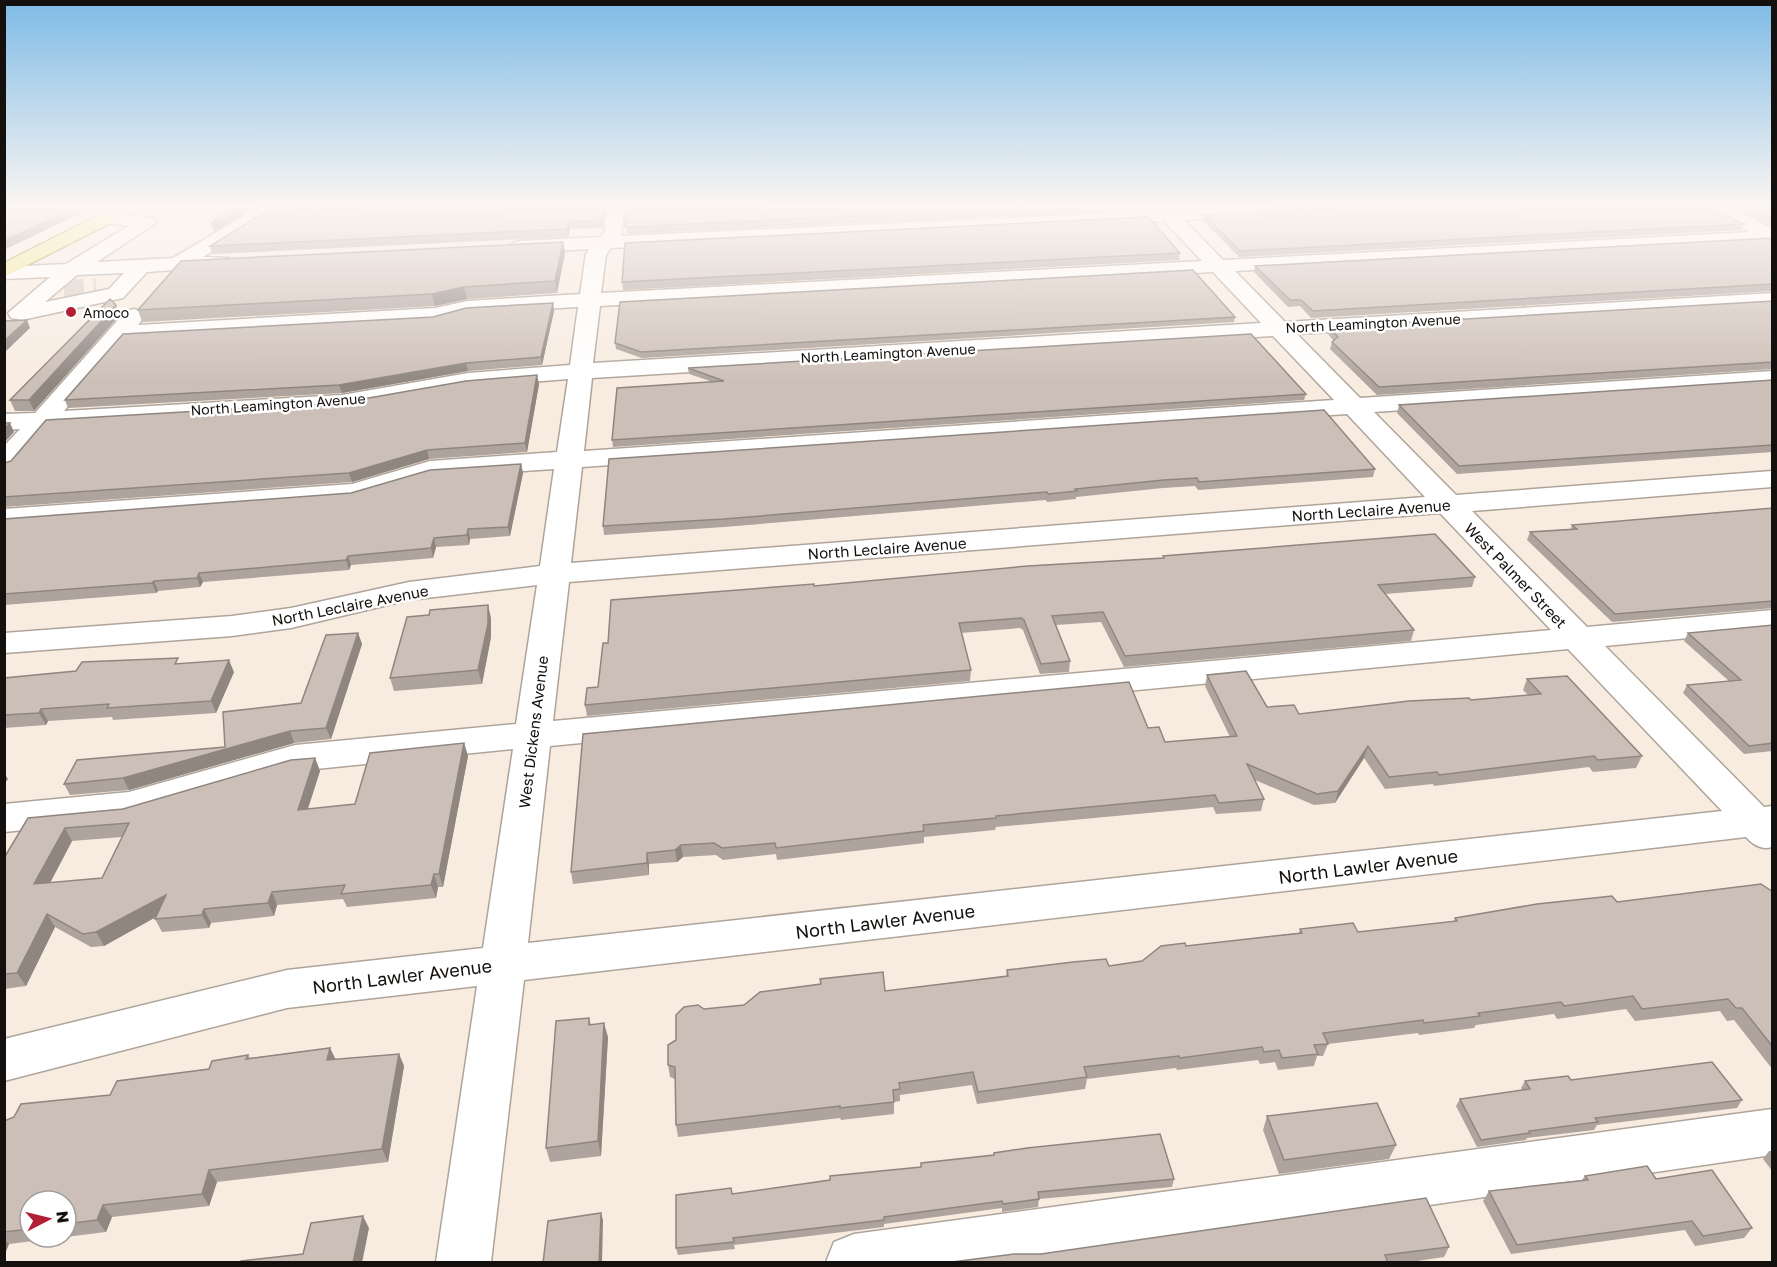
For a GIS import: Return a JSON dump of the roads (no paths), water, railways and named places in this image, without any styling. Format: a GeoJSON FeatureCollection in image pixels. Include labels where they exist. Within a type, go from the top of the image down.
{"type":"FeatureCollection","features":[{"type":"Feature","properties":{"kind":"street"},"geometry":{"type":"LineString","coordinates":[[12,314],[86,266]]}},
{"type":"Feature","properties":{"kind":"street"},"geometry":{"type":"LineString","coordinates":[[4,295],[58,286],[117,281],[171,266]]}},
{"type":"Feature","properties":{"kind":"street"},"geometry":{"type":"LineString","coordinates":[[4,463],[177,266]]}},
{"type":"Feature","properties":{"kind":"street","name":"West Dickens Avenue"},"geometry":{"type":"LineString","coordinates":[[464,1263],[594,266]]}},
{"type":"Feature","properties":{"kind":"street"},"geometry":{"type":"LineString","coordinates":[[119,333],[435,315],[467,308],[1216,266]]}},
{"type":"Feature","properties":{"kind":"street","name":"West Palmer Street"},"geometry":{"type":"LineString","coordinates":[[1218,266],[1578,639],[1767,827]]}},
{"type":"Feature","properties":{"kind":"street"},"geometry":{"type":"LineString","coordinates":[[4,272],[58,286]]}},
{"type":"Feature","properties":{"kind":"street"},"geometry":{"type":"LineString","coordinates":[[12,314],[116,294],[117,281]]}},
{"type":"Feature","properties":{"kind":"street","name":"North Leamington Avenue"},"geometry":{"type":"LineString","coordinates":[[4,422],[342,402],[468,380],[581,371],[1773,299]]}},
{"type":"Feature","properties":{"kind":"street"},"geometry":{"type":"LineString","coordinates":[[4,518],[354,492],[430,469],[1773,378]]}},
{"type":"Feature","properties":{"kind":"street","name":"North Leclaire Avenue"},"geometry":{"type":"LineString","coordinates":[[4,643],[232,626],[291,618],[409,591],[554,574],[1773,479]]}},
{"type":"Feature","properties":{"kind":"street"},"geometry":{"type":"LineString","coordinates":[[4,818],[129,806],[295,758],[1773,620]]}},
{"type":"Feature","properties":{"kind":"street","name":"North Lawler Avenue"},"geometry":{"type":"LineString","coordinates":[[4,1060],[287,989],[1767,827]]}},
{"type":"Feature","properties":{"kind":"street"},"geometry":{"type":"LineString","coordinates":[[854,1263],[1773,1132]]}},
{"type":"Feature","properties":{"kind":"tunnel"},"geometry":{"type":"LineString","coordinates":[[64,290],[96,288]]}},
{"type":"Feature","properties":{"kind":"place","name":"Amoco"},"geometry":{"type":"Point","coordinates":[71,312]}}]}
